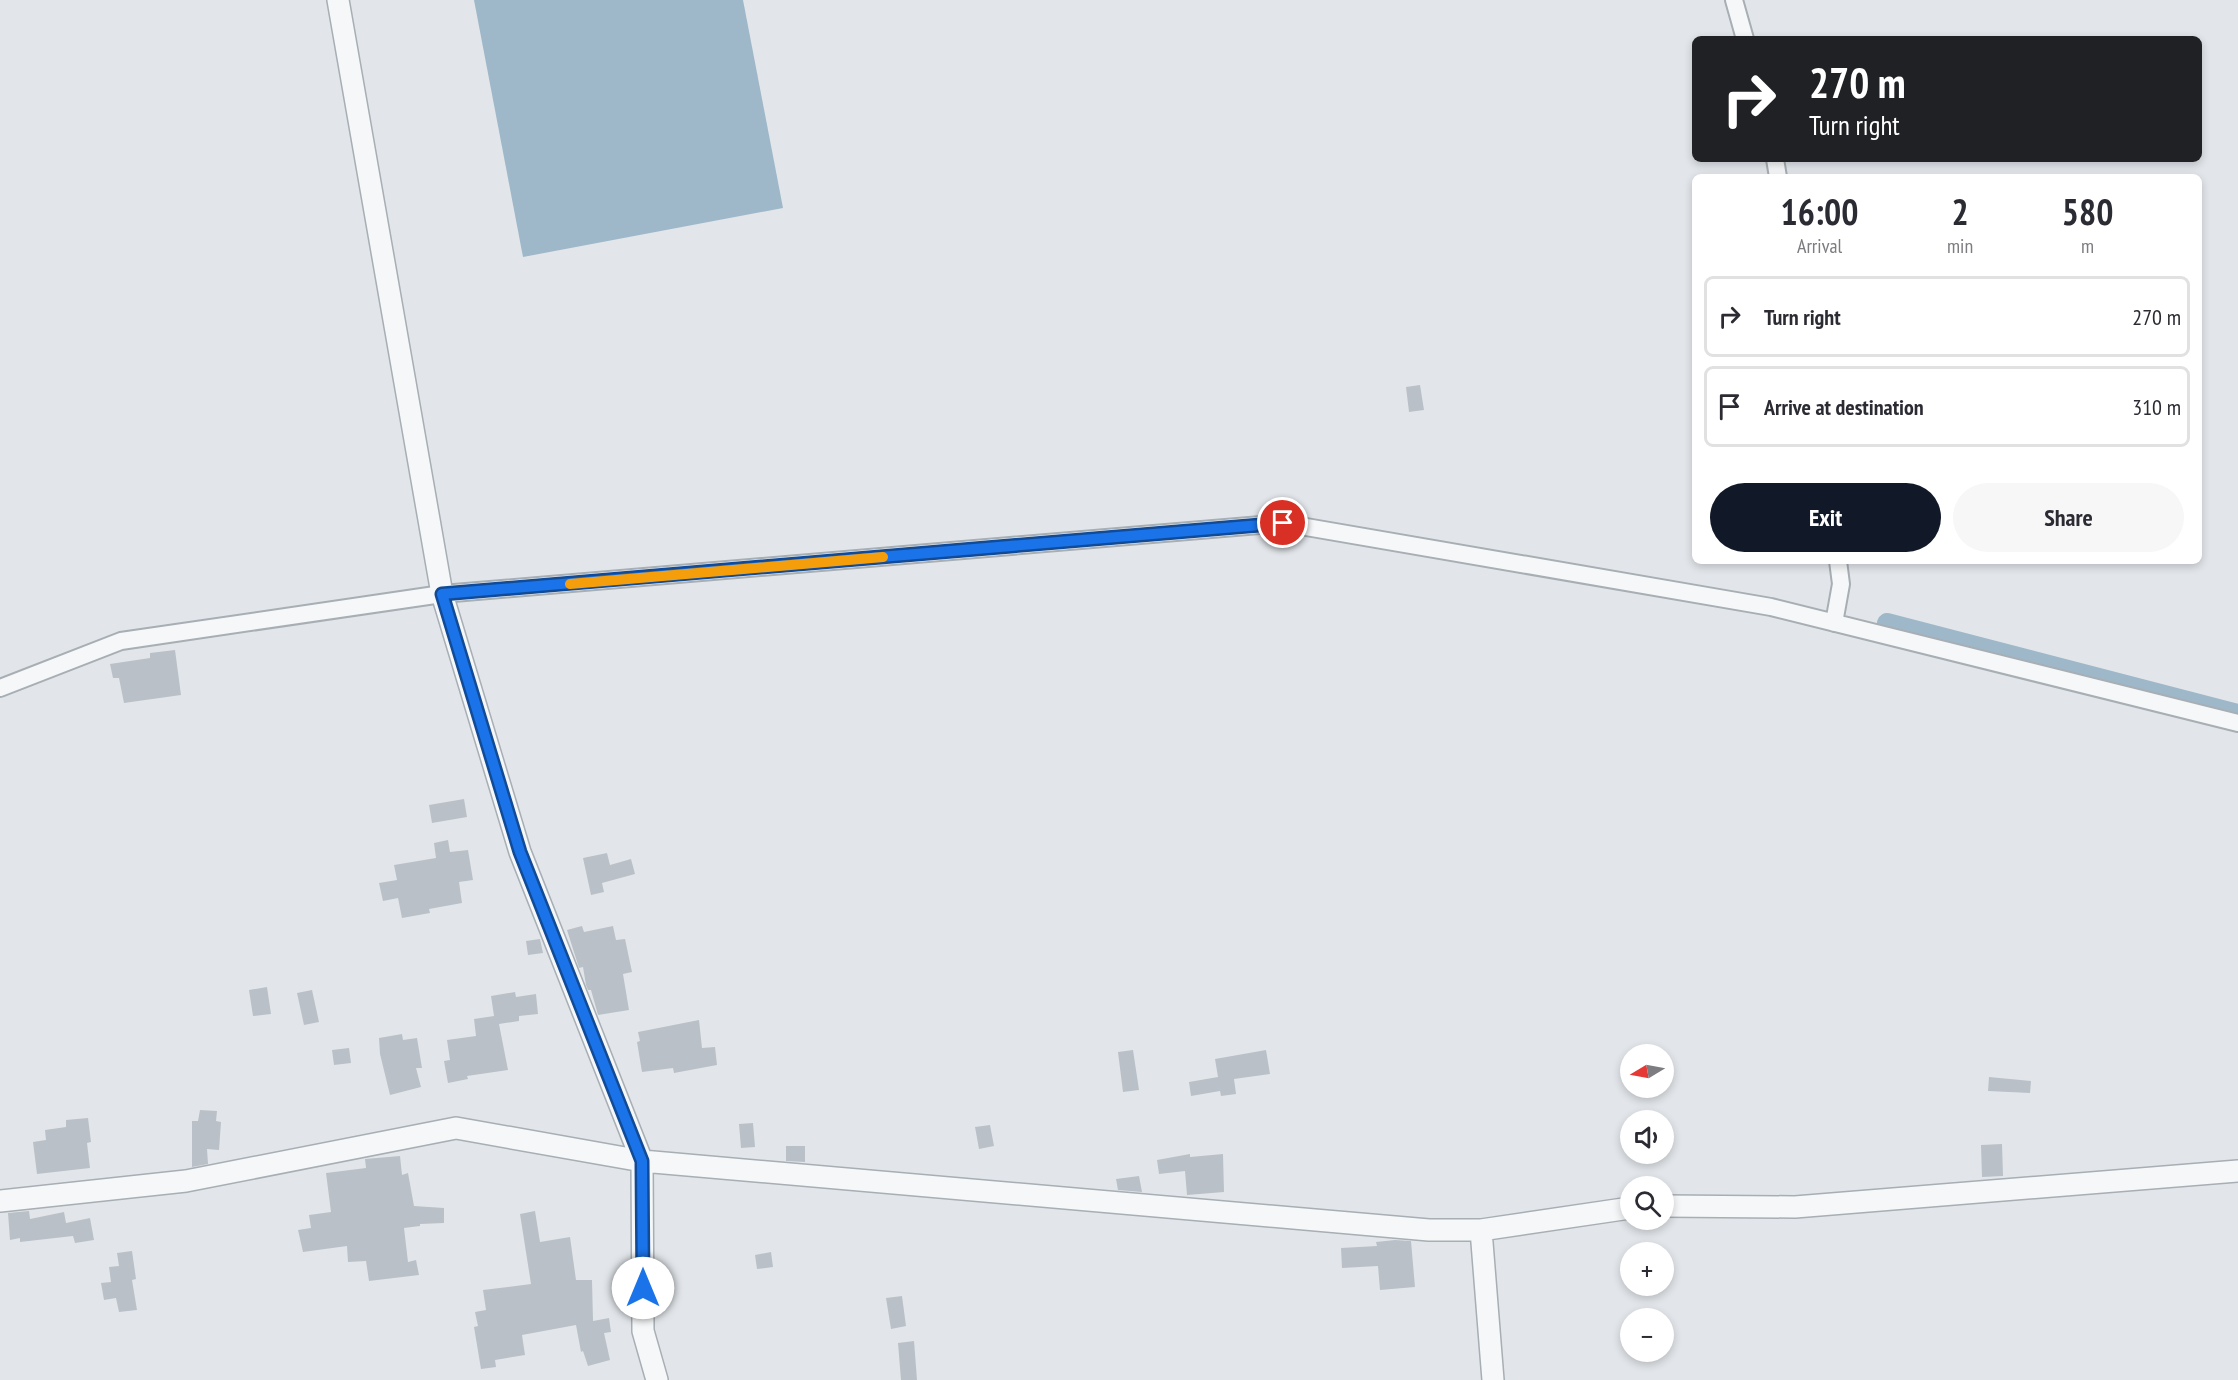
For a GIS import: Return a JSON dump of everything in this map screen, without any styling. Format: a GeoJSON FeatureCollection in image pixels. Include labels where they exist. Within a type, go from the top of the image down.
{"type":"FeatureCollection","features":[{"type":"Feature","properties":{"kind":"street"},"geometry":{"type":"LineString","coordinates":[[338,0],[442,594],[520,852],[642,1161],[643,1330],[657,1380]]}},
{"type":"Feature","properties":{"kind":"street"},"geometry":{"type":"LineString","coordinates":[[1734,0],[1744,36]]}},
{"type":"Feature","properties":{"kind":"street"},"geometry":{"type":"LineString","coordinates":[[0,688],[121,641],[442,594],[1283,523],[1771,607],[2238,723]]}},
{"type":"Feature","properties":{"kind":"street"},"geometry":{"type":"LineString","coordinates":[[1834,623],[1840,584],[1838,564]]}},
{"type":"Feature","properties":{"kind":"street"},"geometry":{"type":"LineString","coordinates":[[0,1201],[186,1181],[456,1128],[642,1161],[1429,1230],[1481,1230],[1620,1209]]}},
{"type":"Feature","properties":{"kind":"street"},"geometry":{"type":"LineString","coordinates":[[1674,1206],[1795,1207],[2238,1171]]}},
{"type":"Feature","properties":{"kind":"street"},"geometry":{"type":"LineString","coordinates":[[1481,1230],[1494,1380]]}},
{"type":"Feature","properties":{"kind":"water"},"geometry":{"type":"Polygon","coordinates":[[[474,0],[743,0],[783,208],[523,257],[474,0]]]}},
{"type":"Feature","properties":{"kind":"building"},"geometry":{"type":"Polygon","coordinates":[[[1420,385],[1424,410],[1409,412],[1406,387],[1420,385]]]}},
{"type":"Feature","properties":{"kind":"building"},"geometry":{"type":"Polygon","coordinates":[[[175,650],[181,695],[124,703],[119,678],[113,678],[110,664],[150,658],[150,653],[175,650]]]}},
{"type":"Feature","properties":{"kind":"building"},"geometry":{"type":"Polygon","coordinates":[[[464,799],[467,817],[432,823],[429,805],[464,799]]]}},
{"type":"Feature","properties":{"kind":"building"},"geometry":{"type":"Polygon","coordinates":[[[448,840],[450,852],[468,850],[473,880],[459,882],[462,903],[429,909],[430,913],[402,918],[398,898],[383,901],[379,883],[397,880],[394,865],[436,858],[434,843],[448,840]]]}},
{"type":"Feature","properties":{"kind":"building"},"geometry":{"type":"Polygon","coordinates":[[[607,853],[610,865],[631,859],[635,874],[602,883],[604,892],[591,895],[583,858],[607,853]]]}},
{"type":"Feature","properties":{"kind":"building"},"geometry":{"type":"Polygon","coordinates":[[[582,926],[584,932],[613,926],[616,940],[625,939],[632,972],[623,974],[629,1010],[598,1015],[591,990],[588,990],[586,985],[583,967],[579,968],[567,930],[582,926]]]}},
{"type":"Feature","properties":{"kind":"building"},"geometry":{"type":"Polygon","coordinates":[[[540,939],[543,953],[528,955],[526,941],[540,939]]]}},
{"type":"Feature","properties":{"kind":"building"},"geometry":{"type":"Polygon","coordinates":[[[267,987],[271,1014],[253,1016],[249,990],[267,987]]]}},
{"type":"Feature","properties":{"kind":"building"},"geometry":{"type":"Polygon","coordinates":[[[312,990],[319,1022],[304,1025],[297,993],[312,990]]]}},
{"type":"Feature","properties":{"kind":"building"},"geometry":{"type":"Polygon","coordinates":[[[515,992],[516,997],[536,994],[538,1014],[519,1016],[519,1021],[499,1024],[508,1070],[467,1076],[468,1079],[448,1083],[444,1061],[450,1060],[447,1040],[476,1036],[474,1019],[494,1016],[491,996],[515,992]]]}},
{"type":"Feature","properties":{"kind":"building"},"geometry":{"type":"Polygon","coordinates":[[[699,1020],[702,1048],[715,1047],[717,1065],[674,1073],[673,1068],[642,1072],[637,1042],[640,1041],[638,1032],[699,1020]]]}},
{"type":"Feature","properties":{"kind":"building"},"geometry":{"type":"Polygon","coordinates":[[[402,1034],[403,1040],[417,1038],[422,1068],[416,1068],[421,1087],[390,1095],[380,1054],[379,1038],[402,1034]]]}},
{"type":"Feature","properties":{"kind":"building"},"geometry":{"type":"Polygon","coordinates":[[[349,1048],[351,1063],[334,1065],[332,1050],[349,1048]]]}},
{"type":"Feature","properties":{"kind":"building"},"geometry":{"type":"Polygon","coordinates":[[[1133,1050],[1139,1090],[1123,1092],[1118,1052],[1133,1050]]]}},
{"type":"Feature","properties":{"kind":"building"},"geometry":{"type":"Polygon","coordinates":[[[1266,1050],[1270,1074],[1234,1079],[1236,1094],[1221,1096],[1220,1091],[1191,1096],[1189,1082],[1218,1077],[1215,1059],[1266,1050]]]}},
{"type":"Feature","properties":{"kind":"building"},"geometry":{"type":"Polygon","coordinates":[[[1989,1077],[2031,1081],[2030,1093],[1988,1091],[1989,1077]]]}},
{"type":"Feature","properties":{"kind":"building"},"geometry":{"type":"Polygon","coordinates":[[[200,1110],[217,1111],[216,1121],[221,1122],[219,1150],[207,1149],[208,1164],[192,1167],[192,1121],[198,1121],[200,1110]]]}},
{"type":"Feature","properties":{"kind":"building"},"geometry":{"type":"Polygon","coordinates":[[[88,1118],[91,1142],[87,1143],[90,1168],[37,1174],[33,1142],[46,1140],[45,1130],[66,1127],[66,1120],[88,1118]]]}},
{"type":"Feature","properties":{"kind":"building"},"geometry":{"type":"Polygon","coordinates":[[[753,1123],[755,1147],[741,1148],[739,1124],[753,1123]]]}},
{"type":"Feature","properties":{"kind":"building"},"geometry":{"type":"Polygon","coordinates":[[[990,1125],[994,1146],[979,1149],[975,1127],[990,1125]]]}},
{"type":"Feature","properties":{"kind":"building"},"geometry":{"type":"Polygon","coordinates":[[[2002,1144],[2003,1176],[1982,1177],[1981,1145],[2002,1144]]]}},
{"type":"Feature","properties":{"kind":"building"},"geometry":{"type":"Polygon","coordinates":[[[786,1146],[805,1146],[805,1162],[786,1161],[786,1146]]]}},
{"type":"Feature","properties":{"kind":"building"},"geometry":{"type":"Polygon","coordinates":[[[1190,1154],[1190,1157],[1223,1154],[1224,1192],[1187,1195],[1185,1171],[1159,1174],[1157,1160],[1190,1154]]]}},
{"type":"Feature","properties":{"kind":"building"},"geometry":{"type":"Polygon","coordinates":[[[400,1156],[402,1175],[408,1173],[414,1206],[444,1208],[444,1223],[420,1224],[420,1226],[404,1228],[408,1262],[416,1260],[419,1275],[369,1281],[366,1261],[348,1262],[347,1246],[303,1252],[298,1230],[311,1228],[309,1215],[331,1212],[326,1173],[366,1168],[365,1159],[400,1156]]]}},
{"type":"Feature","properties":{"kind":"building"},"geometry":{"type":"Polygon","coordinates":[[[1139,1176],[1142,1192],[1118,1190],[1116,1179],[1139,1176]]]}},
{"type":"Feature","properties":{"kind":"building"},"geometry":{"type":"Polygon","coordinates":[[[29,1211],[30,1219],[64,1212],[66,1223],[90,1218],[94,1240],[75,1243],[73,1236],[20,1242],[20,1238],[10,1240],[8,1213],[29,1211]]]}},
{"type":"Feature","properties":{"kind":"building"},"geometry":{"type":"Polygon","coordinates":[[[535,1211],[540,1242],[570,1237],[576,1280],[592,1280],[593,1321],[609,1318],[611,1332],[604,1333],[610,1360],[588,1366],[583,1351],[581,1352],[576,1325],[522,1335],[525,1355],[495,1360],[496,1367],[481,1369],[474,1327],[478,1326],[475,1312],[486,1310],[483,1290],[531,1284],[520,1214],[535,1211]]]}},
{"type":"Feature","properties":{"kind":"building"},"geometry":{"type":"Polygon","coordinates":[[[1411,1241],[1415,1287],[1380,1290],[1378,1266],[1342,1268],[1341,1248],[1377,1246],[1376,1242],[1411,1241]]]}},
{"type":"Feature","properties":{"kind":"building"},"geometry":{"type":"Polygon","coordinates":[[[132,1251],[136,1279],[132,1280],[137,1310],[119,1312],[116,1298],[104,1300],[101,1283],[111,1282],[109,1267],[119,1266],[117,1253],[132,1251]]]}},
{"type":"Feature","properties":{"kind":"building"},"geometry":{"type":"Polygon","coordinates":[[[771,1252],[773,1267],[757,1269],[755,1255],[771,1252]]]}},
{"type":"Feature","properties":{"kind":"building"},"geometry":{"type":"Polygon","coordinates":[[[902,1296],[906,1326],[891,1329],[886,1298],[902,1296]]]}},
{"type":"Feature","properties":{"kind":"building"},"geometry":{"type":"Polygon","coordinates":[[[914,1341],[917,1380],[901,1380],[898,1343],[914,1341]]]}},
{"type":"Feature","properties":{"kind":"waterway"},"geometry":{"type":"LineString","coordinates":[[1887,623],[2238,714]]}},
{"type":"Feature","properties":{"kind":"slow traffic"},"geometry":{"type":"LineString","coordinates":[[570,584],[883,557]]}},
{"type":"Feature","properties":{"kind":"route"},"geometry":{"type":"LineString","coordinates":[[643,1288],[642,1161],[520,852],[442,594],[1283,523]]}}]}
